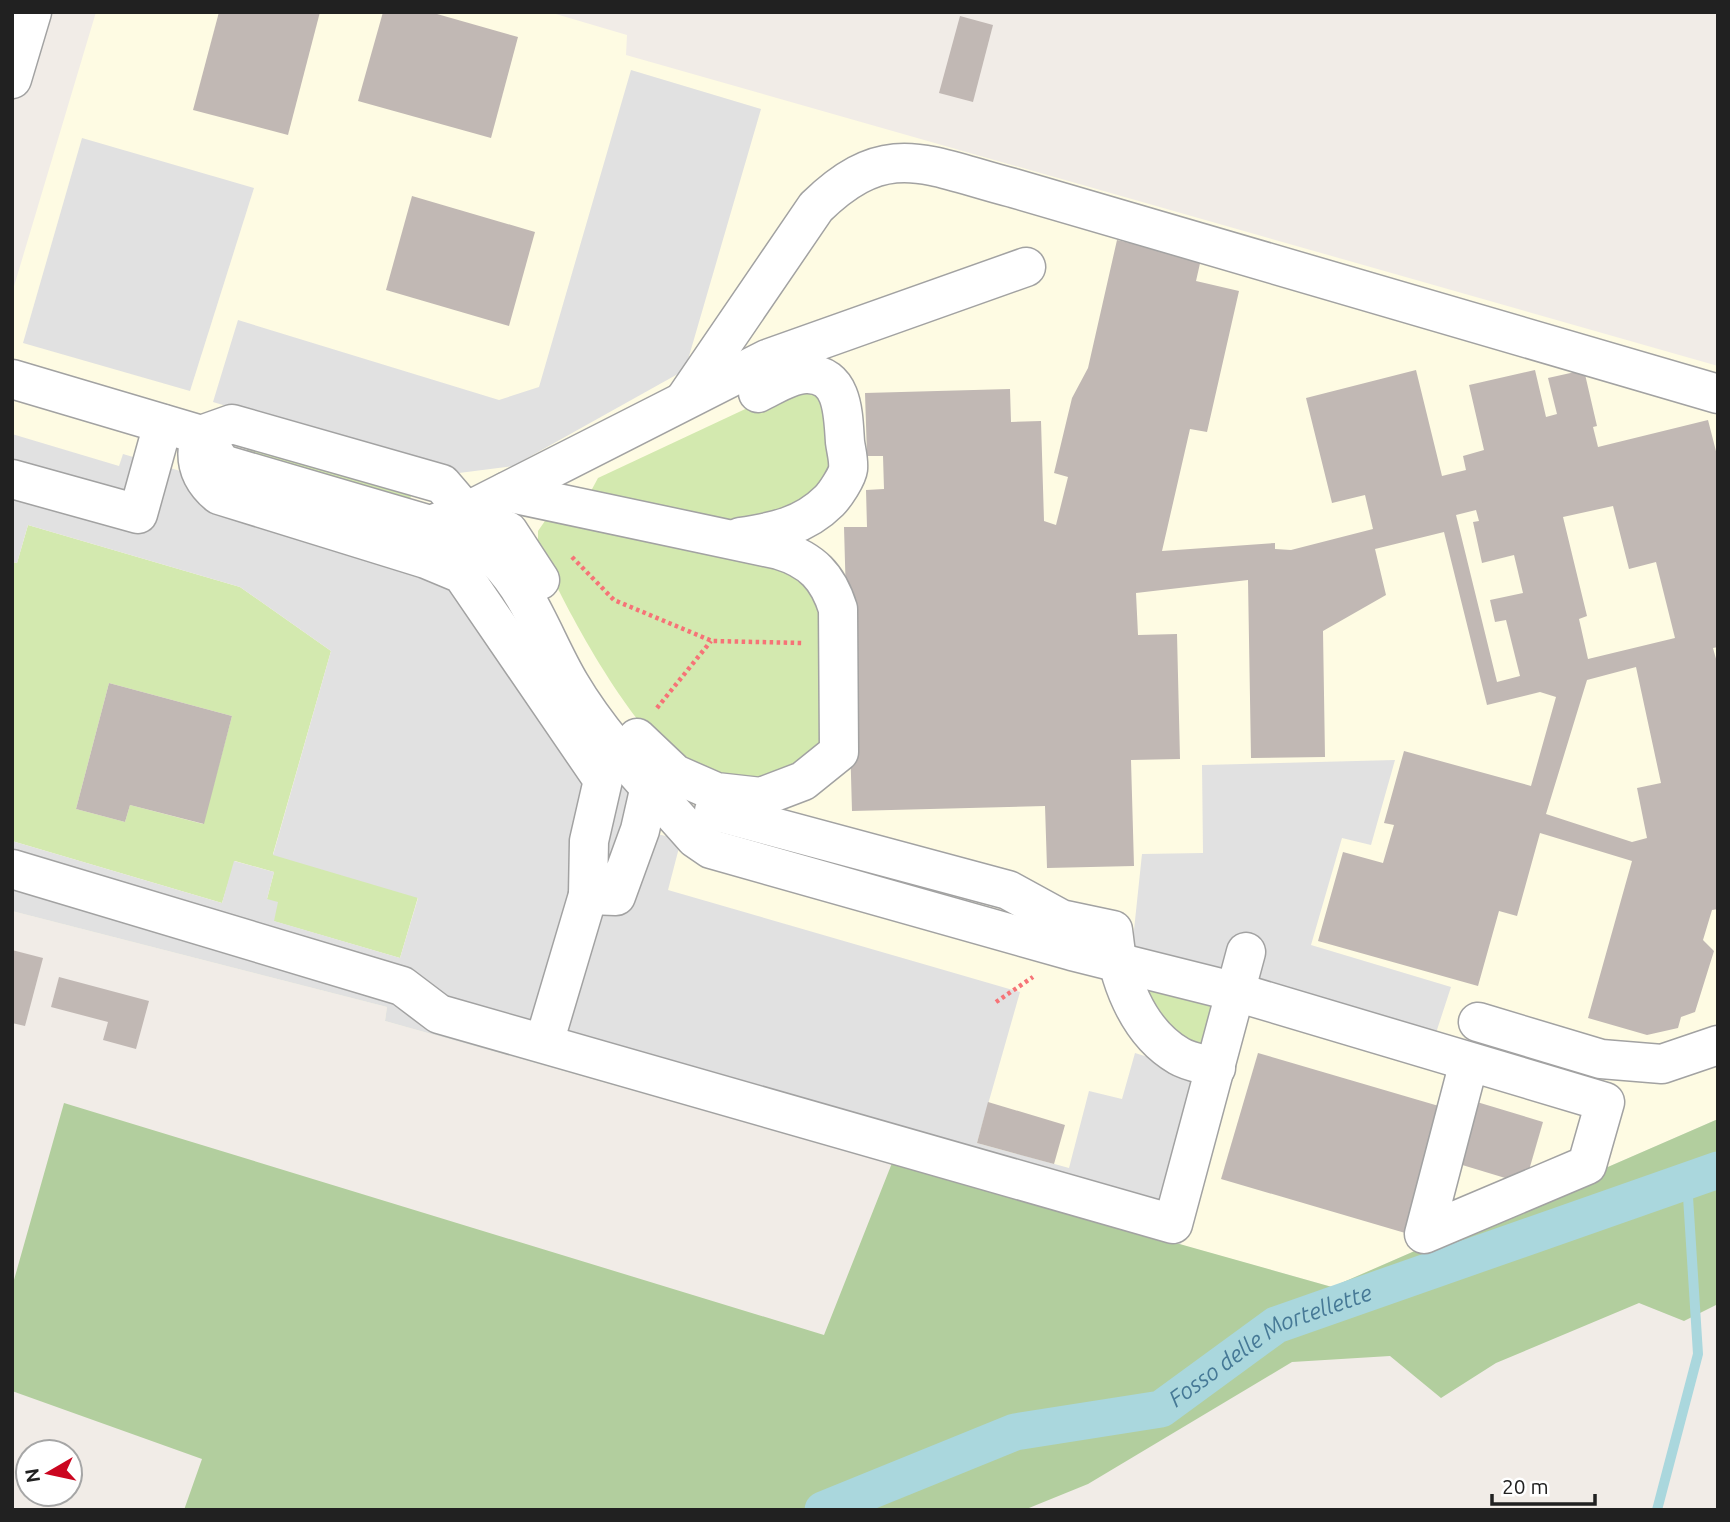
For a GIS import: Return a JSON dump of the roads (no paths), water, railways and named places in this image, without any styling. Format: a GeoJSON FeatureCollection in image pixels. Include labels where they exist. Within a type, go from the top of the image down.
{"type":"FeatureCollection","features":[{"type":"Feature","properties":{"kind":"street"},"geometry":{"type":"LineString","coordinates":[[12,79],[32,12]]}},
{"type":"Feature","properties":{"kind":"street"},"geometry":{"type":"LineString","coordinates":[[685,399],[816,207],[840,184],[870,167],[903,160],[1013,188],[1718,394]]}},
{"type":"Feature","properties":{"kind":"street"},"geometry":{"type":"LineString","coordinates":[[430,525],[466,512],[767,359],[1027,267]]}},
{"type":"Feature","properties":{"kind":"street"},"geometry":{"type":"LineString","coordinates":[[547,471],[628,452],[797,374],[821,377],[839,394],[848,470],[830,500],[803,522],[771,533],[721,539]]}},
{"type":"Feature","properties":{"kind":"street"},"geometry":{"type":"LineString","coordinates":[[12,379],[201,435],[232,424],[442,484],[466,512],[508,531],[534,568],[553,608],[635,736],[676,775],[716,792],[761,797],[803,781],[839,752],[838,610],[832,588],[818,570],[800,557],[506,492]]}},
{"type":"Feature","properties":{"kind":"street"},"geometry":{"type":"LineString","coordinates":[[12,479],[138,514],[163,424]]}},
{"type":"Feature","properties":{"kind":"street"},"geometry":{"type":"LineString","coordinates":[[201,435],[222,464],[466,537],[497,559],[519,590],[570,685],[603,730],[658,795],[1008,890],[1061,919],[1113,930],[1116,962],[1136,1010],[1157,1040],[1181,1057],[1216,1068]]}},
{"type":"Feature","properties":{"kind":"street"},"geometry":{"type":"LineString","coordinates":[[201,435],[197,459],[201,473],[208,485],[219,495],[426,559],[462,574],[603,780],[589,841],[602,896]]}},
{"type":"Feature","properties":{"kind":"street"},"geometry":{"type":"LineString","coordinates":[[544,1043],[602,896],[658,795]]}},
{"type":"Feature","properties":{"kind":"street"},"geometry":{"type":"LineString","coordinates":[[12,869],[402,986],[439,1014],[1173,1224],[1246,952]]}},
{"type":"Feature","properties":{"kind":"street"},"geometry":{"type":"LineString","coordinates":[[1116,962],[1236,992],[1605,1102],[1587,1165],[1424,1234],[1469,1062]]}},
{"type":"Feature","properties":{"kind":"street"},"geometry":{"type":"LineString","coordinates":[[1478,1022],[1601,1059],[1662,1064],[1718,1045]]}},
{"type":"Feature","properties":{"kind":"waterway","name":"Fosso delle Mortellette"},"geometry":{"type":"LineString","coordinates":[[823,1510],[1015,1432],[1161,1409],[1276,1325],[1718,1170]]}},
{"type":"Feature","properties":{"kind":"waterway"},"geometry":{"type":"LineString","coordinates":[[1657,1510],[1698,1354],[1687,1181]]}}]}
